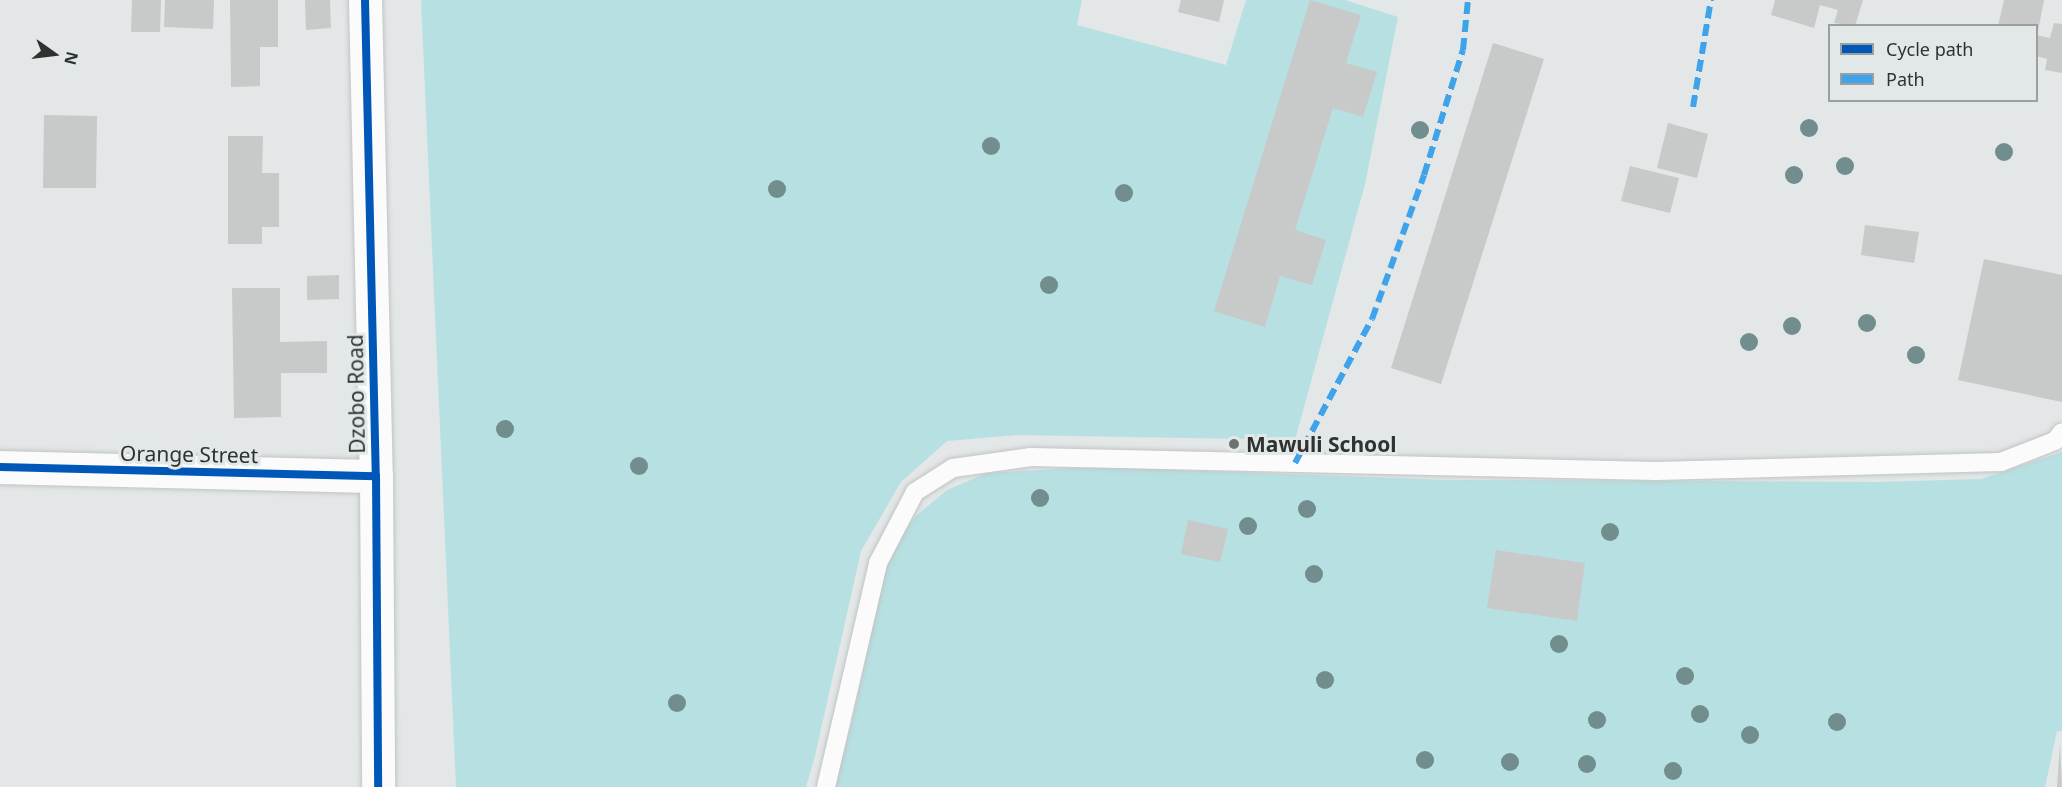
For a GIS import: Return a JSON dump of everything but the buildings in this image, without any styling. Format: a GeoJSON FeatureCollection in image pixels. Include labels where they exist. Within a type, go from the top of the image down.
{"type":"FeatureCollection","features":[{"type":"Feature","properties":{"kind":"street","name":"Dzobo Road"},"geometry":{"type":"LineString","coordinates":[[365,0],[376,476],[378,787]]}},
{"type":"Feature","properties":{"kind":"street","name":"Orange Street"},"geometry":{"type":"LineString","coordinates":[[0,467],[376,476]]}},
{"type":"Feature","properties":{"kind":"lane"},"geometry":{"type":"LineString","coordinates":[[826,787],[878,564],[915,492],[952,468],[1031,458],[1656,471],[2001,462],[2055,441],[2062,432]]}},
{"type":"Feature","properties":{"kind":"shaded area"},"geometry":{"type":"Polygon","coordinates":[[[421,0],[1082,0],[1077,25],[1226,65],[1246,0],[1345,0],[1398,17],[1365,184],[1295,440],[1017,435],[947,441],[901,482],[861,551],[806,787],[456,787],[421,0]]]}},
{"type":"Feature","properties":{"kind":"shaded area"},"geometry":{"type":"Polygon","coordinates":[[[2062,452],[2062,731],[2057,731],[2045,787],[833,787],[850,730],[886,566],[902,534],[917,515],[947,490],[987,473],[1091,467],[1447,480],[1877,482],[1981,479],[2062,452]]]}},
{"type":"Feature","properties":{"kind":"marked path"},"geometry":{"type":"LineString","coordinates":[[1295,463],[1372,319],[1424,175],[1463,50],[1468,0]]}},
{"type":"Feature","properties":{"kind":"marked path"},"geometry":{"type":"LineString","coordinates":[[1693,107],[1711,0]]}},
{"type":"Feature","properties":{"kind":"cycle path"},"geometry":{"type":"LineString","coordinates":[[365,0],[376,476],[378,787]]}},
{"type":"Feature","properties":{"kind":"cycle path"},"geometry":{"type":"LineString","coordinates":[[0,467],[376,476]]}},
{"type":"Feature","properties":{"kind":"place","name":"Mawuli School"},"geometry":{"type":"Point","coordinates":[1234,444]}}]}
